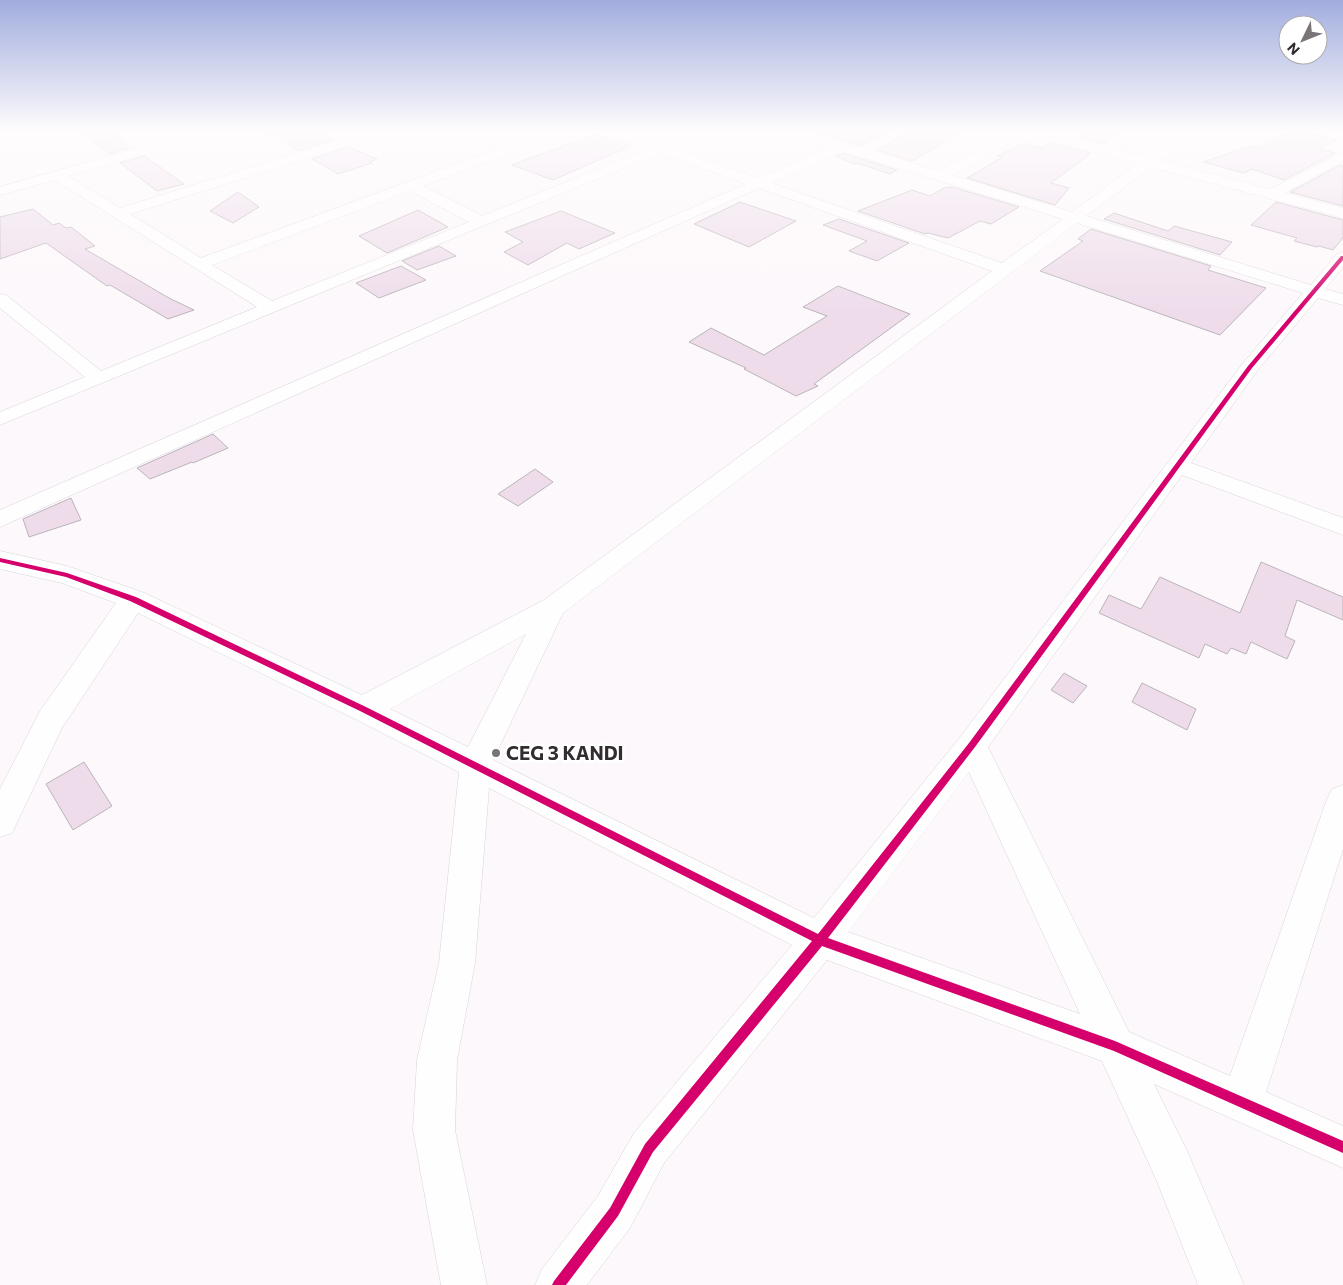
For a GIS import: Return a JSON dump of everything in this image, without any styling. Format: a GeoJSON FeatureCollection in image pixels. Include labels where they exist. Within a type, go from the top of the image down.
{"type":"FeatureCollection","features":[{"type":"Feature","properties":{"kind":"street"},"geometry":{"type":"LineString","coordinates":[[84,192],[270,308]]}},
{"type":"Feature","properties":{"kind":"street"},"geometry":{"type":"LineString","coordinates":[[118,213],[186,192]]}},
{"type":"Feature","properties":{"kind":"street"},"geometry":{"type":"LineString","coordinates":[[199,264],[396,192]]}},
{"type":"Feature","properties":{"kind":"street"},"geometry":{"type":"LineString","coordinates":[[423,192],[481,222]]}},
{"type":"Feature","properties":{"kind":"street"},"geometry":{"type":"LineString","coordinates":[[0,419],[554,192]]}},
{"type":"Feature","properties":{"kind":"street"},"geometry":{"type":"LineString","coordinates":[[0,519],[740,192]]}},
{"type":"Feature","properties":{"kind":"street"},"geometry":{"type":"LineString","coordinates":[[781,192],[1005,270]]}},
{"type":"Feature","properties":{"kind":"street"},"geometry":{"type":"LineString","coordinates":[[991,192],[1329,296]]}},
{"type":"Feature","properties":{"kind":"street"},"geometry":{"type":"LineString","coordinates":[[363,709],[553,607],[1109,192]]}},
{"type":"Feature","properties":{"kind":"street"},"geometry":{"type":"LineString","coordinates":[[1265,192],[1343,213]]}},
{"type":"Feature","properties":{"kind":"street"},"geometry":{"type":"LineString","coordinates":[[1282,192],[1343,207]]}},
{"type":"Feature","properties":{"kind":"street"},"geometry":{"type":"LineString","coordinates":[[558,1285],[614,1212],[649,1148],[820,940],[972,746],[1250,367],[1329,296],[1343,257]]}},
{"type":"Feature","properties":{"kind":"street"},"geometry":{"type":"LineString","coordinates":[[0,299],[99,379]]}},
{"type":"Feature","properties":{"kind":"street"},"geometry":{"type":"LineString","coordinates":[[1178,466],[1343,527]]}},
{"type":"Feature","properties":{"kind":"street"},"geometry":{"type":"LineString","coordinates":[[0,560],[67,575],[133,599],[363,709],[820,940],[1115,1046],[1343,1147]]}},
{"type":"Feature","properties":{"kind":"street"},"geometry":{"type":"LineString","coordinates":[[0,822],[50,720],[133,599]]}},
{"type":"Feature","properties":{"kind":"street"},"geometry":{"type":"LineString","coordinates":[[464,1285],[434,1130],[436,1060],[457,963],[475,765],[553,607]]}},
{"type":"Feature","properties":{"kind":"street"},"geometry":{"type":"LineString","coordinates":[[972,746],[1173,1168],[1221,1285]]}},
{"type":"Feature","properties":{"kind":"street"},"geometry":{"type":"LineString","coordinates":[[1242,1102],[1343,799]]}},
{"type":"Feature","properties":{"kind":"building"},"geometry":{"type":"Polygon","coordinates":[[[238,192],[259,207],[233,223],[210,211],[238,192]]]}},
{"type":"Feature","properties":{"kind":"building"},"geometry":{"type":"Polygon","coordinates":[[[907,192],[918,192],[930,196],[937,192],[969,192],[1019,207],[991,224],[980,221],[948,238],[925,234],[858,211],[907,192]]]}},
{"type":"Feature","properties":{"kind":"building"},"geometry":{"type":"Polygon","coordinates":[[[1013,192],[1066,192],[1055,205],[1013,192]]]}},
{"type":"Feature","properties":{"kind":"building"},"geometry":{"type":"Polygon","coordinates":[[[1290,192],[1343,192],[1343,206],[1290,192]]]}},
{"type":"Feature","properties":{"kind":"building"},"geometry":{"type":"Polygon","coordinates":[[[740,202],[796,221],[749,247],[694,224],[740,202]]]}},
{"type":"Feature","properties":{"kind":"building"},"geometry":{"type":"Polygon","coordinates":[[[1276,202],[1343,220],[1343,238],[1333,250],[1294,241],[1297,238],[1251,225],[1276,202]]]}},
{"type":"Feature","properties":{"kind":"building"},"geometry":{"type":"Polygon","coordinates":[[[33,209],[53,225],[59,223],[66,228],[71,227],[95,246],[85,249],[169,298],[194,310],[168,319],[110,285],[107,286],[46,243],[0,259],[0,217],[33,209]]]}},
{"type":"Feature","properties":{"kind":"building"},"geometry":{"type":"Polygon","coordinates":[[[418,210],[448,227],[387,253],[359,236],[418,210]]]}},
{"type":"Feature","properties":{"kind":"building"},"geometry":{"type":"Polygon","coordinates":[[[561,211],[615,233],[579,249],[567,243],[528,265],[504,252],[523,242],[505,232],[561,211]]]}},
{"type":"Feature","properties":{"kind":"building"},"geometry":{"type":"Polygon","coordinates":[[[1114,213],[1168,231],[1174,226],[1232,242],[1220,255],[1104,219],[1114,213]]]}},
{"type":"Feature","properties":{"kind":"building"},"geometry":{"type":"Polygon","coordinates":[[[839,219],[909,243],[877,261],[849,251],[867,241],[823,225],[839,219]]]}},
{"type":"Feature","properties":{"kind":"building"},"geometry":{"type":"Polygon","coordinates":[[[1091,229],[1211,266],[1208,270],[1266,288],[1220,335],[1040,271],[1083,241],[1078,239],[1091,229]]]}},
{"type":"Feature","properties":{"kind":"building"},"geometry":{"type":"Polygon","coordinates":[[[439,246],[456,256],[417,270],[402,261],[439,246]]]}},
{"type":"Feature","properties":{"kind":"building"},"geometry":{"type":"Polygon","coordinates":[[[401,266],[426,280],[379,298],[356,283],[401,266]]]}},
{"type":"Feature","properties":{"kind":"building"},"geometry":{"type":"Polygon","coordinates":[[[838,286],[910,314],[814,384],[818,386],[796,396],[744,369],[746,368],[689,342],[711,328],[764,355],[827,316],[803,307],[838,286]]]}},
{"type":"Feature","properties":{"kind":"building"},"geometry":{"type":"Polygon","coordinates":[[[213,434],[228,448],[150,479],[137,468],[213,434]]]}},
{"type":"Feature","properties":{"kind":"building"},"geometry":{"type":"Polygon","coordinates":[[[535,469],[553,482],[518,506],[498,494],[535,469]]]}},
{"type":"Feature","properties":{"kind":"building"},"geometry":{"type":"Polygon","coordinates":[[[71,498],[81,520],[29,537],[23,519],[71,498]]]}},
{"type":"Feature","properties":{"kind":"building"},"geometry":{"type":"Polygon","coordinates":[[[1261,562],[1343,597],[1343,620],[1297,600],[1285,636],[1295,641],[1287,659],[1251,642],[1246,654],[1231,648],[1227,654],[1205,644],[1199,658],[1099,613],[1109,595],[1141,609],[1160,577],[1240,613],[1261,562]]]}},
{"type":"Feature","properties":{"kind":"building"},"geometry":{"type":"Polygon","coordinates":[[[1064,673],[1087,686],[1073,703],[1051,690],[1064,673]]]}},
{"type":"Feature","properties":{"kind":"building"},"geometry":{"type":"Polygon","coordinates":[[[1142,683],[1196,709],[1187,730],[1132,702],[1142,683]]]}},
{"type":"Feature","properties":{"kind":"building"},"geometry":{"type":"Polygon","coordinates":[[[84,762],[112,806],[73,830],[46,784],[84,762]]]}},
{"type":"Feature","properties":{"kind":"cycle path"},"geometry":{"type":"LineString","coordinates":[[558,1285],[614,1212],[649,1148],[820,940],[972,745],[1250,367],[1343,257]]}},
{"type":"Feature","properties":{"kind":"cycle path"},"geometry":{"type":"LineString","coordinates":[[0,560],[67,575],[133,599],[363,709],[820,940],[1115,1046],[1343,1147]]}},
{"type":"Feature","properties":{"kind":"place","name":"CEG 3 KANDI"},"geometry":{"type":"Point","coordinates":[496,753]}}]}
